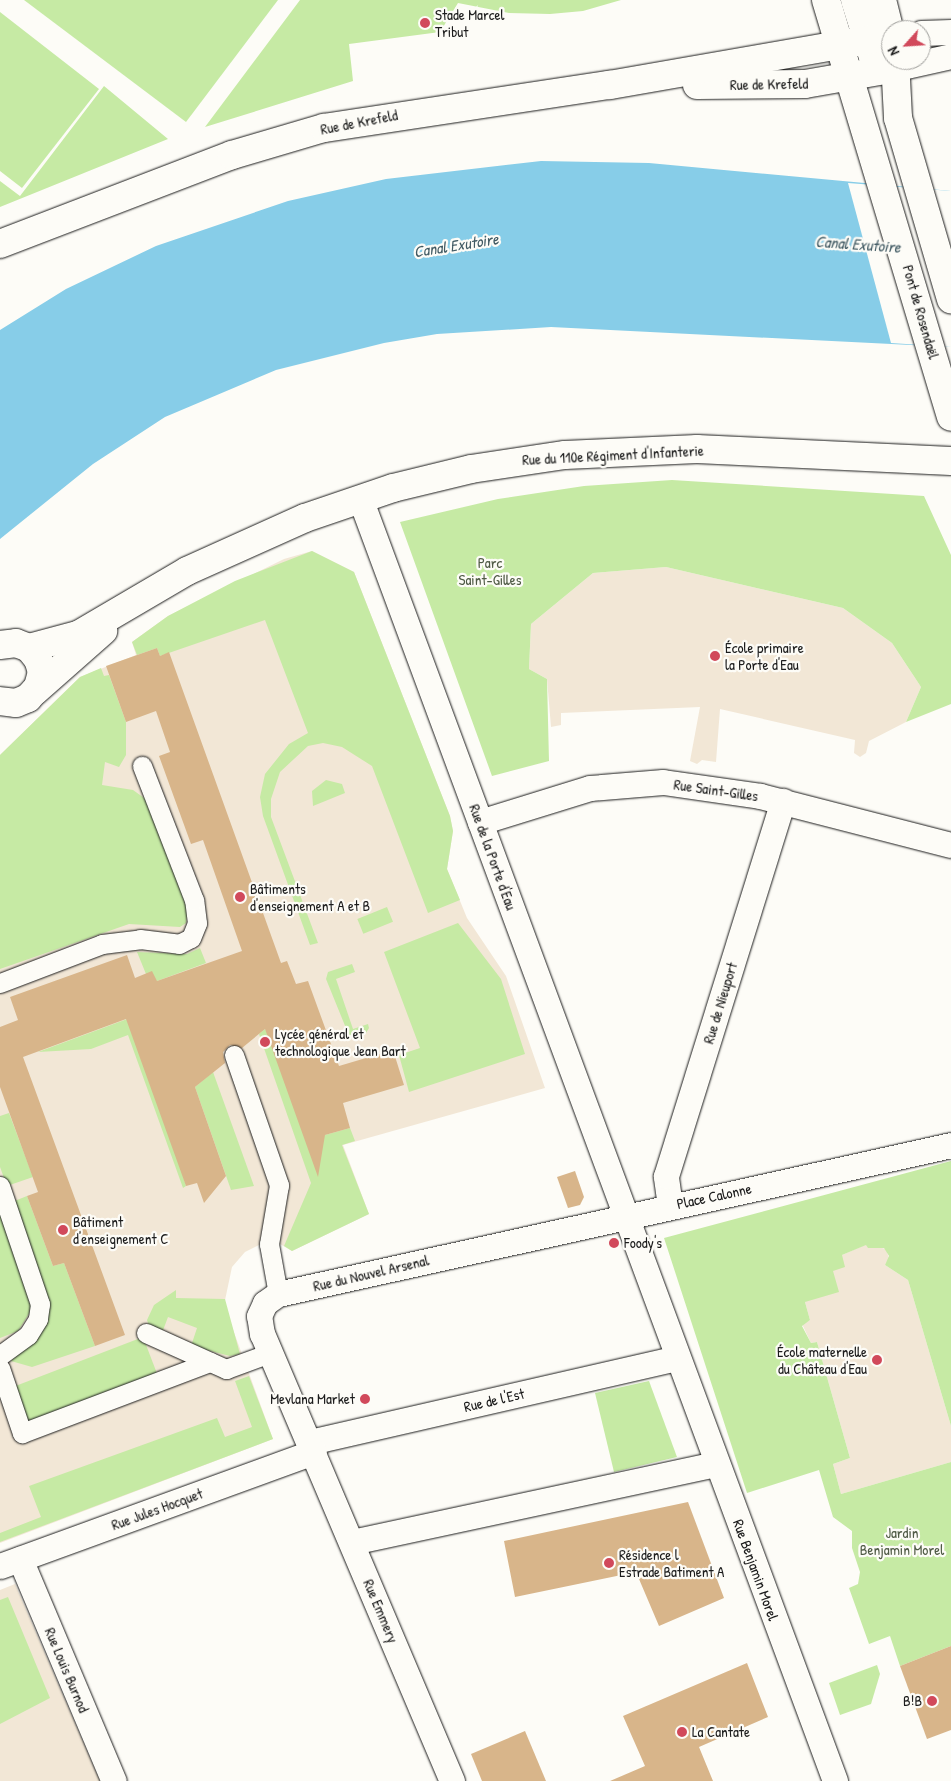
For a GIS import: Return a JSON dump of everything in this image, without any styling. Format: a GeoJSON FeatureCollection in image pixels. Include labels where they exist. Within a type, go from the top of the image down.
{"type":"FeatureCollection","features":[{"type":"Feature","properties":{"kind":"main road","name":"Pont de Rosendaël"},"geometry":{"type":"LineString","coordinates":[[826,0],[870,138],[949,408]]}},
{"type":"Feature","properties":{"kind":"main road"},"geometry":{"type":"LineString","coordinates":[[854,0],[881,35]]}},
{"type":"Feature","properties":{"kind":"main road"},"geometry":{"type":"LineString","coordinates":[[882,0],[883,20]]}},
{"type":"Feature","properties":{"kind":"main road","name":"Rue de Krefeld"},"geometry":{"type":"LineString","coordinates":[[0,244],[232,155],[324,128],[610,85],[881,38]]}},
{"type":"Feature","properties":{"kind":"main road","name":"Rue de Krefeld"},"geometry":{"type":"LineString","coordinates":[[610,85],[792,84],[851,78],[881,70]]}},
{"type":"Feature","properties":{"kind":"main road"},"geometry":{"type":"LineString","coordinates":[[890,70],[898,118],[951,299]]}},
{"type":"Feature","properties":{"kind":"main road","name":"Rue de Krefeld"},"geometry":{"type":"LineString","coordinates":[[0,263],[118,199]]}},
{"type":"Feature","properties":{"kind":"main road","name":"Rue du 110e Régiment d'Infanterie"},"geometry":{"type":"LineString","coordinates":[[9,643],[78,635],[217,556],[360,498],[451,473],[565,455],[715,450],[951,461]]}},
{"type":"Feature","properties":{"kind":"main road","name":"Rue du 110e Régiment d'Infanterie"},"geometry":{"type":"LineString","coordinates":[[13,703],[91,644],[124,608]]}},
{"type":"Feature","properties":{"kind":"main road"},"geometry":{"type":"LineString","coordinates":[[9,643],[41,667],[13,703]]}},
{"type":"Feature","properties":{"kind":"street"},"geometry":{"type":"LineString","coordinates":[[931,33],[951,32]]}},
{"type":"Feature","properties":{"kind":"street"},"geometry":{"type":"LineString","coordinates":[[931,60],[951,56]]}},
{"type":"Feature","properties":{"kind":"street","name":"Rue de la Porte d'Eau"},"geometry":{"type":"LineString","coordinates":[[360,498],[626,1216]]}},
{"type":"Feature","properties":{"kind":"street"},"geometry":{"type":"LineString","coordinates":[[0,983],[102,944],[140,939],[179,944],[191,938],[197,923],[194,900],[142,766]]}},
{"type":"Feature","properties":{"kind":"street","name":"Rue Saint-Gilles"},"geometry":{"type":"LineString","coordinates":[[480,822],[590,788],[629,783],[709,786],[783,801],[951,845]]}},
{"type":"Feature","properties":{"kind":"street","name":"Rue de Nieuport"},"geometry":{"type":"LineString","coordinates":[[670,1206],[666,1176],[783,801]]}},
{"type":"Feature","properties":{"kind":"street"},"geometry":{"type":"LineString","coordinates":[[234,1055],[280,1184],[269,1244],[278,1294],[265,1303],[260,1316],[270,1353],[312,1447]]}},
{"type":"Feature","properties":{"kind":"street","name":"Place Calonne"},"geometry":{"type":"LineString","coordinates":[[626,1216],[951,1144]]}},
{"type":"Feature","properties":{"kind":"street"},"geometry":{"type":"LineString","coordinates":[[0,1186],[40,1304],[38,1319],[28,1335],[0,1355]]}},
{"type":"Feature","properties":{"kind":"street"},"geometry":{"type":"LineString","coordinates":[[626,1216],[678,1358]]}},
{"type":"Feature","properties":{"kind":"street","name":"Rue du Nouvel Arsenal"},"geometry":{"type":"LineString","coordinates":[[278,1294],[626,1216]]}},
{"type":"Feature","properties":{"kind":"street"},"geometry":{"type":"LineString","coordinates":[[146,1334],[226,1369],[270,1353]]}},
{"type":"Feature","properties":{"kind":"street","name":"Rue de l'Est"},"geometry":{"type":"LineString","coordinates":[[312,1447],[678,1358]]}},
{"type":"Feature","properties":{"kind":"street","name":"Rue Benjamin Morel"},"geometry":{"type":"LineString","coordinates":[[678,1358],[835,1781]]}},
{"type":"Feature","properties":{"kind":"street"},"geometry":{"type":"LineString","coordinates":[[0,1368],[22,1433],[210,1362]]}},
{"type":"Feature","properties":{"kind":"street","name":"Rue Emmery"},"geometry":{"type":"LineString","coordinates":[[312,1447],[452,1781]]}},
{"type":"Feature","properties":{"kind":"street","name":"Rue Jules Hocquet"},"geometry":{"type":"LineString","coordinates":[[10,1563],[312,1447]]}},
{"type":"Feature","properties":{"kind":"street"},"geometry":{"type":"LineString","coordinates":[[352,1542],[717,1464]]}},
{"type":"Feature","properties":{"kind":"street","name":"Rue Louis Burnod"},"geometry":{"type":"LineString","coordinates":[[10,1563],[114,1781]]}},
{"type":"Feature","properties":{"kind":"shaded area","name":"Lycée général et technologique Jean Bart"},"geometry":{"type":"Polygon","coordinates":[[[312,551],[354,572],[450,816],[453,831],[447,869],[467,918],[506,976],[545,1088],[343,1145],[369,1214],[292,1251],[280,1244],[261,1244],[245,1252],[232,1267],[224,1305],[273,1439],[0,1543],[0,755],[80,677],[136,655],[132,642],[168,616],[284,559],[312,551]]]}},
{"type":"Feature","properties":{"kind":"shaded area","name":"École primaire la Porte d'Eau"},"geometry":{"type":"Polygon","coordinates":[[[666,567],[843,608],[892,643],[921,687],[906,722],[869,741],[866,753],[860,757],[854,753],[855,740],[720,709],[716,762],[702,760],[697,764],[690,761],[700,707],[561,713],[561,725],[551,727],[547,679],[529,669],[531,624],[593,573],[666,567]]]}},
{"type":"Feature","properties":{"kind":"shaded area","name":"École maternelle du Château d'Eau"},"geometry":{"type":"Polygon","coordinates":[[[867,1244],[886,1249],[889,1258],[885,1265],[908,1280],[951,1426],[951,1462],[841,1494],[833,1464],[850,1458],[817,1342],[811,1343],[802,1324],[810,1320],[805,1302],[833,1271],[842,1255],[867,1244]]]}},
{"type":"Feature","properties":{"kind":"shaded area"},"geometry":{"type":"Polygon","coordinates":[[[15,1584],[100,1781],[0,1781],[0,1590],[15,1584]]]}},
{"type":"Feature","properties":{"kind":"green space"},"geometry":{"type":"Polygon","coordinates":[[[24,0],[278,0],[186,122],[24,0]]]}},
{"type":"Feature","properties":{"kind":"green space"},"geometry":{"type":"Polygon","coordinates":[[[300,0],[621,0],[583,11],[550,14],[509,13],[458,3],[440,32],[349,44],[353,81],[205,127],[300,0]]]}},
{"type":"Feature","properties":{"kind":"green space"},"geometry":{"type":"Polygon","coordinates":[[[0,12],[99,89],[22,188],[0,171],[0,12]]]}},
{"type":"Feature","properties":{"kind":"green space"},"geometry":{"type":"Polygon","coordinates":[[[104,86],[168,139],[0,207],[0,181],[20,196],[104,86]]]}},
{"type":"Feature","properties":{"kind":"green space","name":"Parc Saint-Gilles"},"geometry":{"type":"Polygon","coordinates":[[[672,480],[924,496],[951,555],[951,704],[906,722],[921,687],[892,643],[843,608],[666,567],[593,573],[531,624],[529,669],[547,679],[549,761],[492,776],[400,522],[498,499],[584,486],[672,480]]]}},
{"type":"Feature","properties":{"kind":"green space"},"geometry":{"type":"Polygon","coordinates":[[[312,551],[354,572],[450,816],[453,831],[447,869],[460,900],[428,913],[372,766],[342,747],[323,743],[308,746],[280,772],[271,799],[271,817],[318,943],[310,945],[263,816],[260,797],[265,774],[289,744],[308,733],[265,620],[160,656],[157,648],[137,655],[132,642],[168,616],[235,581],[312,551]]]}},
{"type":"Feature","properties":{"kind":"green space"},"geometry":{"type":"Polygon","coordinates":[[[101,668],[104,676],[109,675],[126,722],[126,755],[119,767],[105,762],[102,785],[133,790],[147,800],[188,908],[186,923],[180,927],[129,924],[0,969],[0,755],[80,677],[101,668]]]}},
{"type":"Feature","properties":{"kind":"green space"},"geometry":{"type":"Polygon","coordinates":[[[326,780],[342,784],[345,793],[313,806],[312,791],[326,780]]]}},
{"type":"Feature","properties":{"kind":"green space"},"geometry":{"type":"Polygon","coordinates":[[[387,907],[393,922],[363,934],[357,919],[387,907]]]}},
{"type":"Feature","properties":{"kind":"green space"},"geometry":{"type":"Polygon","coordinates":[[[458,923],[501,979],[525,1054],[409,1092],[399,1055],[420,1048],[384,952],[458,923]]]}},
{"type":"Feature","properties":{"kind":"green space"},"geometry":{"type":"Polygon","coordinates":[[[200,948],[206,963],[157,981],[146,974],[137,952],[187,954],[200,948]]]}},
{"type":"Feature","properties":{"kind":"green space"},"geometry":{"type":"Polygon","coordinates":[[[352,964],[355,972],[336,979],[353,1029],[368,1024],[369,1028],[366,1033],[350,1038],[326,979],[328,972],[352,964]]]}},
{"type":"Feature","properties":{"kind":"green space"},"geometry":{"type":"Polygon","coordinates":[[[138,1015],[186,1186],[183,1188],[128,1035],[91,1049],[38,1052],[138,1015]]]}},
{"type":"Feature","properties":{"kind":"green space"},"geometry":{"type":"Polygon","coordinates":[[[265,1029],[325,1135],[350,1128],[355,1141],[342,1145],[369,1214],[292,1251],[284,1246],[311,1183],[259,1034],[265,1029]]]}},
{"type":"Feature","properties":{"kind":"green space"},"geometry":{"type":"Polygon","coordinates":[[[213,1072],[254,1186],[231,1190],[195,1087],[213,1072]]]}},
{"type":"Feature","properties":{"kind":"green space"},"geometry":{"type":"Polygon","coordinates":[[[9,1113],[33,1177],[7,1186],[0,1167],[0,1116],[9,1113]]]}},
{"type":"Feature","properties":{"kind":"green space","name":"Jardin Benjamin Morel"},"geometry":{"type":"Polygon","coordinates":[[[951,1161],[951,1426],[908,1280],[885,1265],[889,1256],[884,1248],[868,1248],[866,1245],[842,1255],[845,1267],[833,1271],[839,1292],[805,1302],[810,1320],[802,1326],[811,1343],[817,1342],[850,1458],[833,1464],[841,1494],[951,1462],[951,1646],[900,1666],[890,1636],[869,1644],[849,1588],[858,1584],[860,1572],[852,1548],[852,1531],[833,1517],[819,1470],[747,1493],[664,1238],[951,1161]]]}},
{"type":"Feature","properties":{"kind":"green space"},"geometry":{"type":"Polygon","coordinates":[[[27,1196],[53,1266],[64,1263],[95,1346],[32,1367],[11,1361],[43,1326],[12,1202],[27,1196]]]}},
{"type":"Feature","properties":{"kind":"green space"},"geometry":{"type":"Polygon","coordinates":[[[0,1214],[32,1309],[18,1331],[0,1338],[0,1214]]]}},
{"type":"Feature","properties":{"kind":"green space"},"geometry":{"type":"Polygon","coordinates":[[[176,1290],[176,1298],[225,1299],[240,1354],[230,1356],[191,1346],[197,1328],[168,1317],[162,1333],[150,1329],[147,1320],[154,1305],[176,1290]]]}},
{"type":"Feature","properties":{"kind":"green space"},"geometry":{"type":"Polygon","coordinates":[[[143,1337],[158,1376],[29,1426],[14,1386],[143,1337]]]}},
{"type":"Feature","properties":{"kind":"green space"},"geometry":{"type":"Polygon","coordinates":[[[249,1376],[273,1439],[0,1542],[0,1533],[41,1517],[29,1486],[217,1418],[225,1437],[252,1427],[235,1381],[249,1376]]]}},
{"type":"Feature","properties":{"kind":"green space"},"geometry":{"type":"Polygon","coordinates":[[[649,1381],[677,1457],[614,1472],[595,1393],[649,1381]]]}},
{"type":"Feature","properties":{"kind":"green space"},"geometry":{"type":"Polygon","coordinates":[[[8,1597],[50,1698],[0,1724],[0,1600],[8,1597]]]}},
{"type":"Feature","properties":{"kind":"green space"},"geometry":{"type":"Polygon","coordinates":[[[877,1665],[880,1674],[871,1704],[840,1715],[829,1683],[877,1665]]]}},
{"type":"Feature","properties":{"kind":"water","name":"Canal Exutoire"},"geometry":{"type":"Polygon","coordinates":[[[541,161],[649,163],[951,191],[951,347],[551,327],[437,334],[384,343],[276,370],[165,417],[93,464],[0,539],[0,330],[66,289],[156,246],[288,201],[386,179],[541,161]]]}},
{"type":"Feature","properties":{"kind":"pier"},"geometry":{"type":"Polygon","coordinates":[[[848,183],[951,191],[951,347],[891,343],[848,183]]]}},
{"type":"Feature","properties":{"kind":"building","name":"Bâtiments d'enseignement A et B"},"geometry":{"type":"Polygon","coordinates":[[[157,648],[160,656],[169,652],[281,963],[287,961],[296,984],[308,981],[339,1066],[393,1050],[404,1085],[343,1103],[350,1128],[325,1135],[318,1177],[265,1029],[242,1048],[230,1045],[223,1052],[225,1063],[195,1087],[226,1176],[204,1203],[197,1183],[186,1186],[126,1019],[23,1057],[125,1335],[95,1346],[64,1263],[53,1266],[27,1196],[38,1192],[0,1087],[0,1027],[18,1020],[10,997],[127,955],[135,978],[152,971],[157,981],[242,951],[203,840],[191,844],[159,756],[170,752],[156,711],[126,722],[106,666],[157,648]]]}},
{"type":"Feature","properties":{"kind":"building"},"geometry":{"type":"Polygon","coordinates":[[[575,1171],[584,1197],[580,1205],[568,1208],[557,1177],[575,1171]]]}},
{"type":"Feature","properties":{"kind":"building","name":"Résidence l Estrade Batiment A"},"geometry":{"type":"Polygon","coordinates":[[[688,1502],[724,1598],[659,1626],[636,1572],[515,1597],[504,1541],[688,1502]]]}},
{"type":"Feature","properties":{"kind":"building","name":"B!B"},"geometry":{"type":"Polygon","coordinates":[[[951,1646],[951,1730],[927,1739],[900,1666],[951,1646]]]}},
{"type":"Feature","properties":{"kind":"building","name":"La Cantate"},"geometry":{"type":"Polygon","coordinates":[[[747,1663],[768,1717],[699,1747],[713,1781],[610,1781],[645,1766],[623,1716],[747,1663]]]}},
{"type":"Feature","properties":{"kind":"building"},"geometry":{"type":"Polygon","coordinates":[[[525,1731],[546,1781],[482,1781],[471,1754],[525,1731]]]}},
{"type":"Feature","properties":{"kind":"place","name":"Stade Marcel Tribut"},"geometry":{"type":"Point","coordinates":[425,23]}},
{"type":"Feature","properties":{"kind":"place","name":"École primaire la Porte d'Eau"},"geometry":{"type":"Point","coordinates":[715,656]}},
{"type":"Feature","properties":{"kind":"place","name":"Bâtiments d'enseignement A et B"},"geometry":{"type":"Point","coordinates":[240,897]}},
{"type":"Feature","properties":{"kind":"place","name":"Lycée général et technologique Jean Bart"},"geometry":{"type":"Point","coordinates":[265,1042]}},
{"type":"Feature","properties":{"kind":"place","name":"Bâtiment d'enseignement C"},"geometry":{"type":"Point","coordinates":[63,1230]}},
{"type":"Feature","properties":{"kind":"place","name":"Foody's"},"geometry":{"type":"Point","coordinates":[614,1243]}},
{"type":"Feature","properties":{"kind":"place","name":"École maternelle du Château d'Eau"},"geometry":{"type":"Point","coordinates":[877,1360]}},
{"type":"Feature","properties":{"kind":"place","name":"Mevlana Market"},"geometry":{"type":"Point","coordinates":[365,1399]}},
{"type":"Feature","properties":{"kind":"place","name":"Résidence l Estrade Batiment A"},"geometry":{"type":"Point","coordinates":[609,1563]}},
{"type":"Feature","properties":{"kind":"place","name":"B!B"},"geometry":{"type":"Point","coordinates":[932,1701]}},
{"type":"Feature","properties":{"kind":"place","name":"La Cantate"},"geometry":{"type":"Point","coordinates":[682,1732]}}]}
